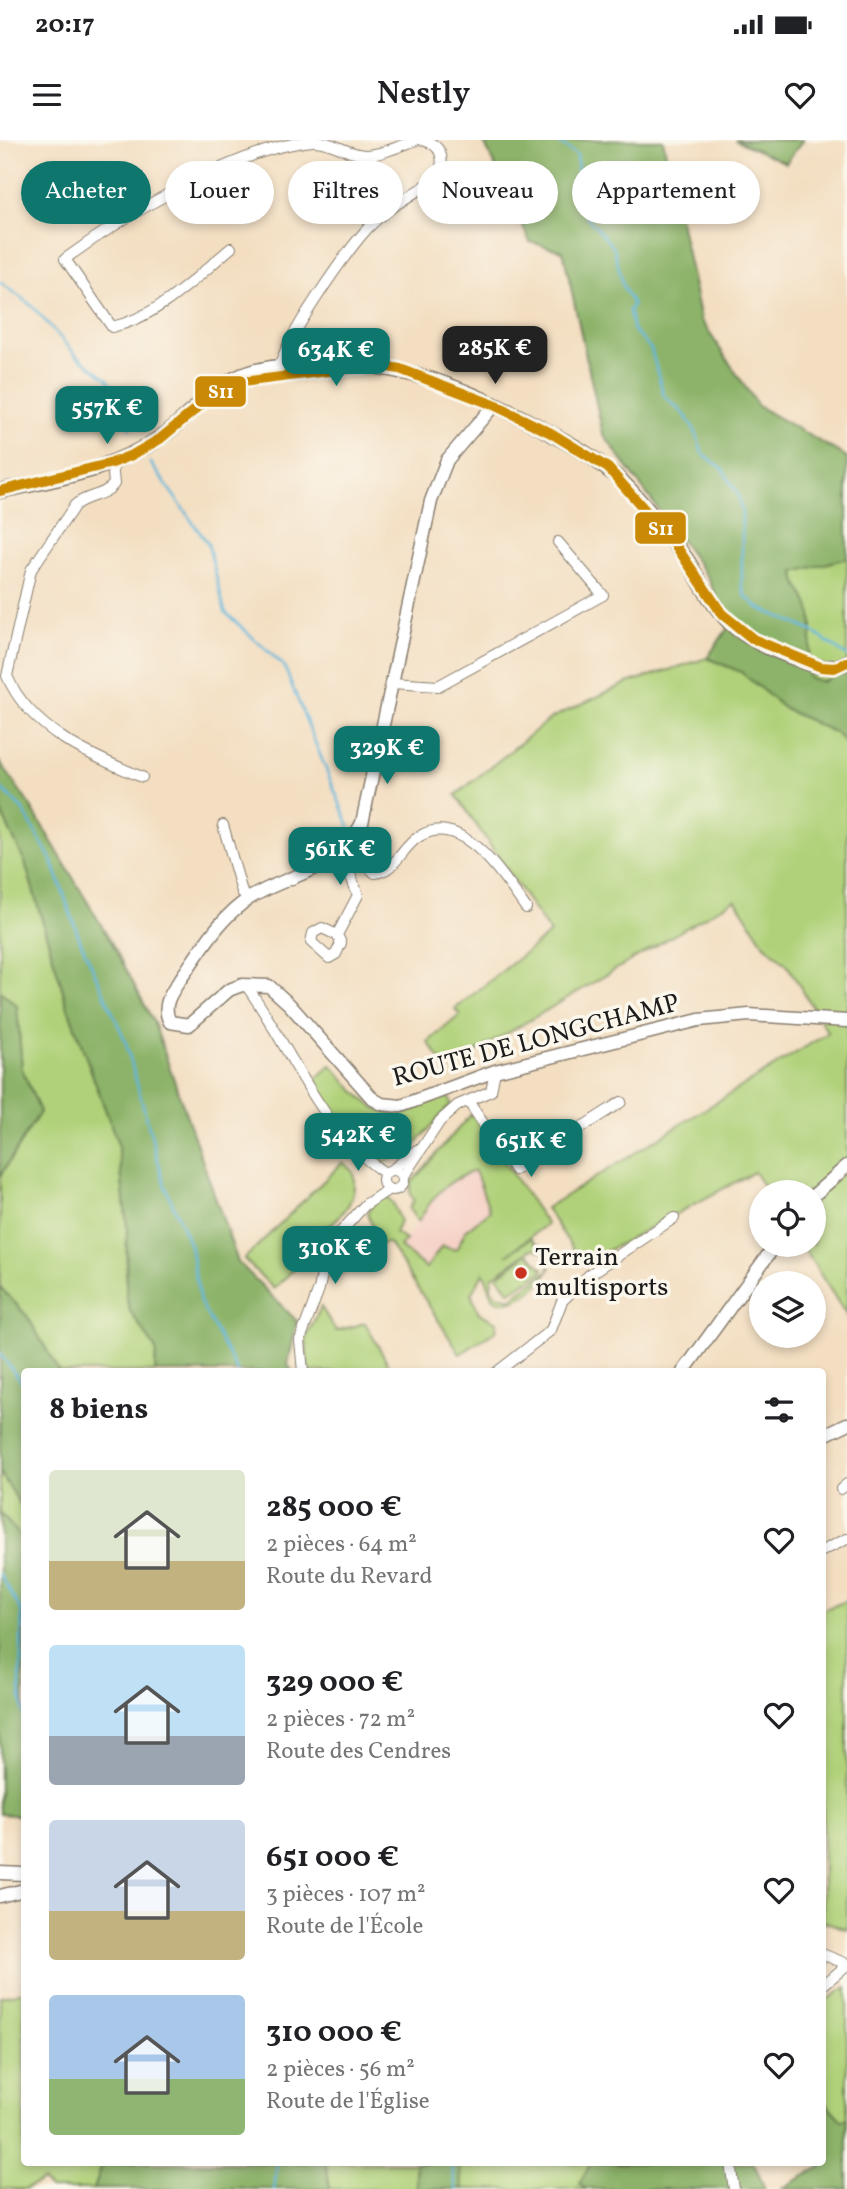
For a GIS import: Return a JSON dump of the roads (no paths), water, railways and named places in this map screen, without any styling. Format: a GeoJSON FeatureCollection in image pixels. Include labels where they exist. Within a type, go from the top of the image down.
{"type":"FeatureCollection","features":[{"type":"Feature","properties":{"kind":"main road"},"geometry":{"type":"LineString","coordinates":[[0,491],[112,463],[160,439],[213,395],[242,382],[287,369],[343,362],[383,366],[419,374],[494,405],[551,433],[608,468],[674,543],[722,614],[735,627],[753,639],[807,663],[843,665]]}},
{"type":"Feature","properties":{"kind":"street"},"geometry":{"type":"LineString","coordinates":[[231,248],[160,304],[132,322],[112,327],[65,259],[105,231],[191,182],[279,147],[317,141],[363,155],[416,140]]}},
{"type":"Feature","properties":{"kind":"street"},"geometry":{"type":"LineString","coordinates":[[287,369],[293,341],[314,301],[368,227],[438,178],[443,166],[441,152],[434,143],[422,140]]}},
{"type":"Feature","properties":{"kind":"street"},"geometry":{"type":"LineString","coordinates":[[490,1073],[491,1091],[458,1105],[440,1121],[420,1147],[403,1177],[401,1186],[387,1178],[351,1147],[284,1050],[261,1006],[246,985],[229,990],[190,1025],[175,1024],[167,1016],[166,1004],[214,930],[248,898],[342,853],[353,842],[362,823],[431,501],[447,460],[494,405]]}},
{"type":"Feature","properties":{"kind":"street"},"geometry":{"type":"LineString","coordinates":[[112,463],[114,484],[110,489],[83,499],[75,505],[31,570],[7,676],[20,698],[73,747],[142,777]]}},
{"type":"Feature","properties":{"kind":"street"},"geometry":{"type":"LineString","coordinates":[[392,683],[438,686],[603,596],[558,542]]}},
{"type":"Feature","properties":{"kind":"street"},"geometry":{"type":"LineString","coordinates":[[223,825],[242,892],[248,898]]}},
{"type":"Feature","properties":{"kind":"street"},"geometry":{"type":"LineString","coordinates":[[353,842],[367,866],[375,873],[385,872],[420,835],[438,832],[457,834],[489,856],[526,908]]}},
{"type":"Feature","properties":{"kind":"street"},"geometry":{"type":"LineString","coordinates":[[337,935],[358,895],[342,853]]}},
{"type":"Feature","properties":{"kind":"street","name":"ROUTE DE LONGCHAMP"},"geometry":{"type":"LineString","coordinates":[[246,985],[269,986],[276,991],[373,1099],[382,1104],[401,1106],[490,1073],[699,1020],[749,1014],[847,1021]]}},
{"type":"Feature","properties":{"kind":"street"},"geometry":{"type":"LineString","coordinates":[[468,1101],[515,1170],[621,1102]]}},
{"type":"Feature","properties":{"kind":"street"},"geometry":{"type":"LineString","coordinates":[[303,1368],[300,1340],[318,1289],[328,1246],[387,1178],[420,1147]]}},
{"type":"Feature","properties":{"kind":"street"},"geometry":{"type":"LineString","coordinates":[[826,1184],[847,1166]]}},
{"type":"Feature","properties":{"kind":"street"},"geometry":{"type":"LineString","coordinates":[[387,1178],[403,1177]]}},
{"type":"Feature","properties":{"kind":"street"},"geometry":{"type":"LineString","coordinates":[[514,1367],[551,1330],[562,1301],[589,1275],[674,1218]]}},
{"type":"Feature","properties":{"kind":"street"},"geometry":{"type":"LineString","coordinates":[[686,1368],[767,1257]]}},
{"type":"Feature","properties":{"kind":"street"},"geometry":{"type":"LineString","coordinates":[[826,1434],[847,1424]]}},
{"type":"Feature","properties":{"kind":"street"},"geometry":{"type":"LineString","coordinates":[[826,1549],[847,1539]]}},
{"type":"Feature","properties":{"kind":"street"},"geometry":{"type":"LineString","coordinates":[[0,1873],[21,1874]]}},
{"type":"Feature","properties":{"kind":"street"},"geometry":{"type":"LineString","coordinates":[[0,1896],[21,1891]]}},
{"type":"Feature","properties":{"kind":"street"},"geometry":{"type":"LineString","coordinates":[[826,1956],[847,1964],[826,1982]]}},
{"type":"Feature","properties":{"kind":"street"},"geometry":{"type":"LineString","coordinates":[[730,2166],[734,2189]]}},
{"type":"Feature","properties":{"kind":"waterway"},"geometry":{"type":"LineString","coordinates":[[555,140],[577,155],[579,193],[586,216],[614,248],[623,286],[633,305],[629,310],[633,330],[651,349],[664,396],[685,415],[696,433],[702,453],[722,468],[738,495],[742,513],[742,585],[746,597],[759,608],[812,631],[847,656]]}},
{"type":"Feature","properties":{"kind":"waterway"},"geometry":{"type":"LineString","coordinates":[[0,282],[32,306],[75,354],[108,379],[130,429]]}},
{"type":"Feature","properties":{"kind":"waterway"},"geometry":{"type":"LineString","coordinates":[[150,462],[208,544],[225,612],[284,666],[349,826]]}},
{"type":"Feature","properties":{"kind":"waterway"},"geometry":{"type":"LineString","coordinates":[[0,787],[23,810],[52,861],[80,940],[125,1040],[165,1186],[190,1245],[200,1302],[236,1368]]}},
{"type":"Feature","properties":{"kind":"waterway"},"geometry":{"type":"LineString","coordinates":[[0,1354],[21,1381]]}},
{"type":"Feature","properties":{"kind":"waterway"},"geometry":{"type":"LineString","coordinates":[[0,1574],[21,1610]]}},
{"type":"Feature","properties":{"kind":"waterway"},"geometry":{"type":"LineString","coordinates":[[21,1650],[21,1696]]}},
{"type":"Feature","properties":{"kind":"waterway"},"geometry":{"type":"LineString","coordinates":[[274,2189],[277,2166]]}},
{"type":"Feature","properties":{"kind":"waterway"},"geometry":{"type":"LineString","coordinates":[[452,2166],[456,2189]]}},
{"type":"Feature","properties":{"kind":"place","name":"Terrain multisports"},"geometry":{"type":"Point","coordinates":[521,1273]}}]}
